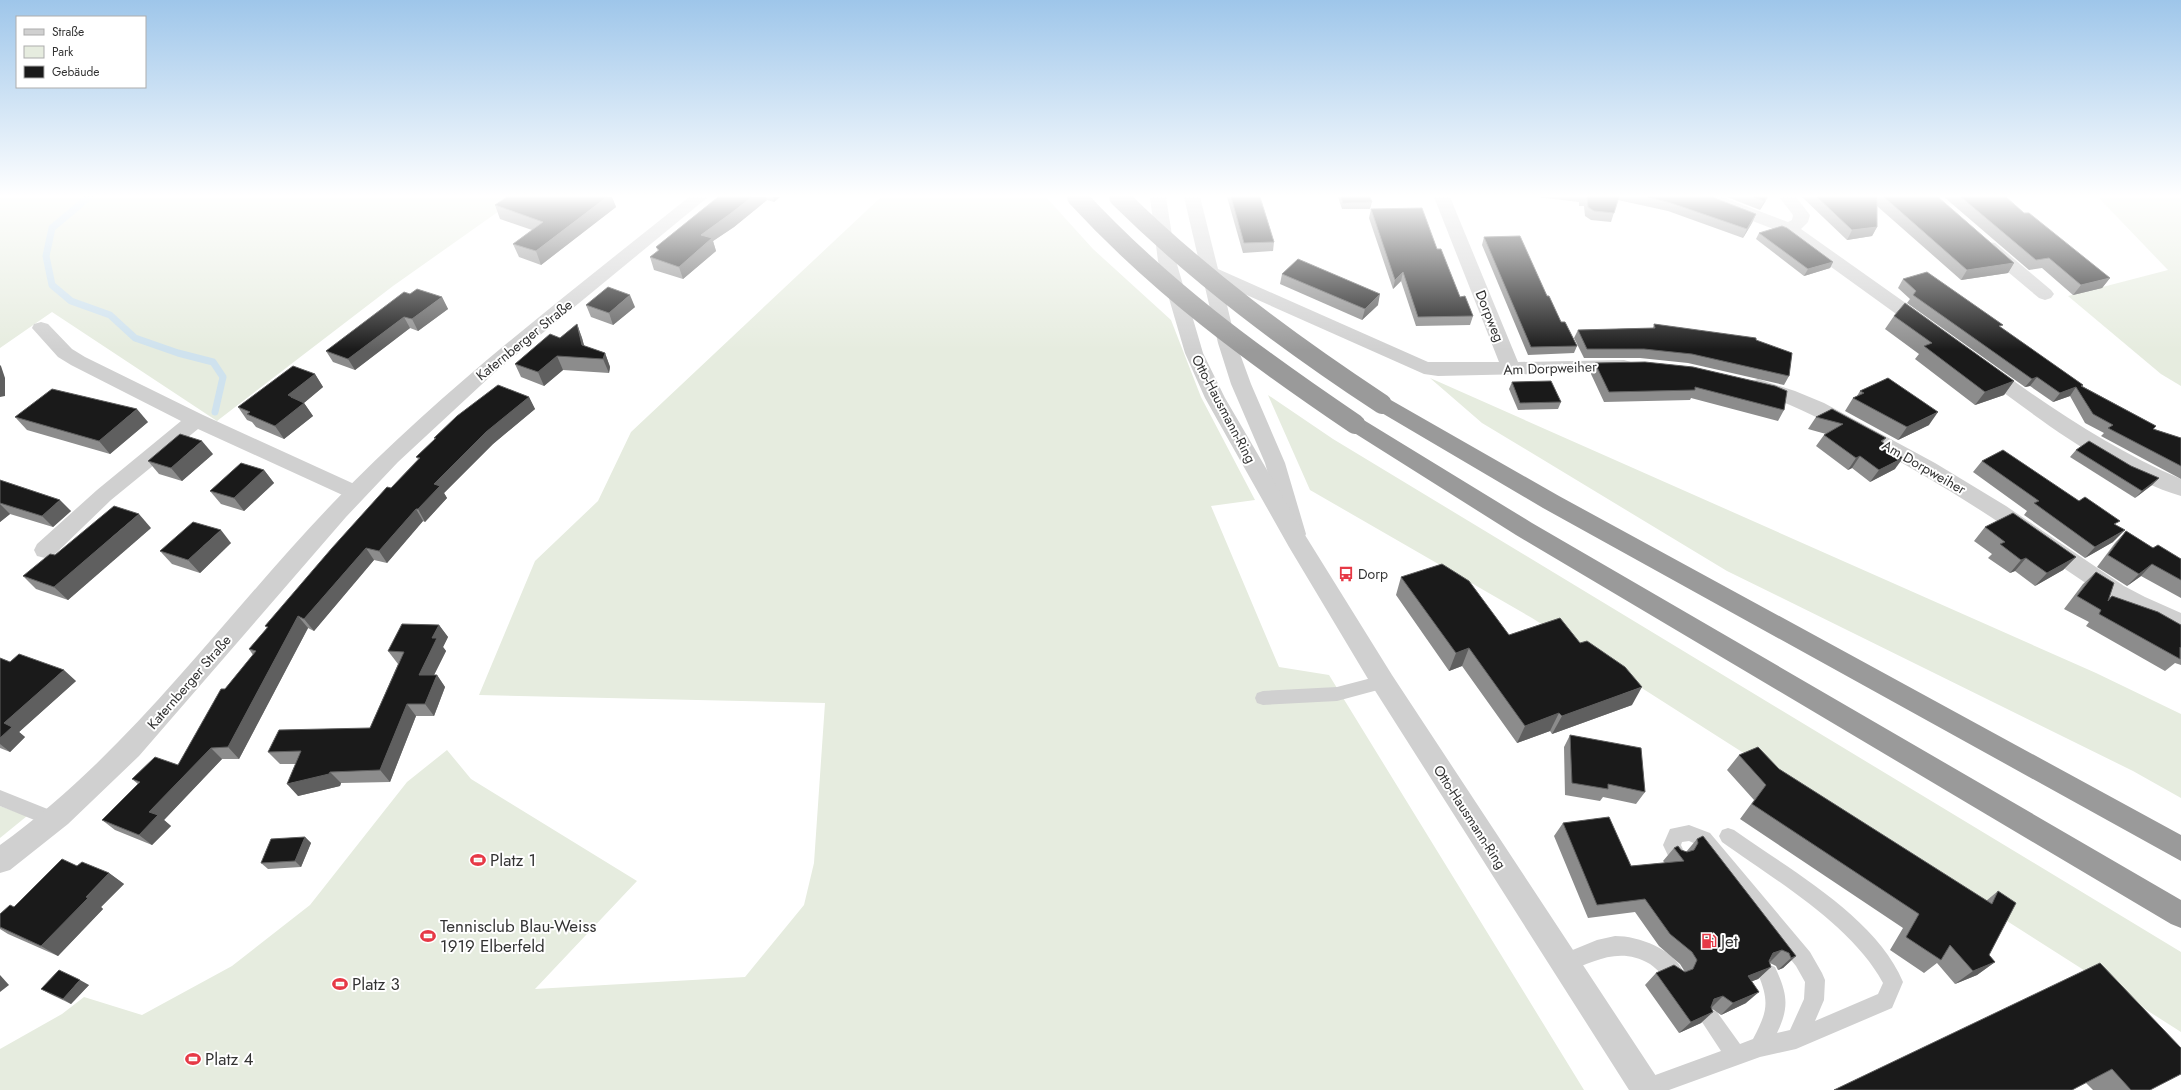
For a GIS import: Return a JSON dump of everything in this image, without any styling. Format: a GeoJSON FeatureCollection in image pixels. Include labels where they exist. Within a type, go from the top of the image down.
{"type":"FeatureCollection","features":[{"type":"Feature","properties":{"kind":"highway"},"geometry":{"type":"LineString","coordinates":[[1126,248],[1198,311],[1243,347],[1355,424],[1524,529],[2181,915]]}},
{"type":"Feature","properties":{"kind":"highway"},"geometry":{"type":"LineString","coordinates":[[1171,248],[1228,296],[1300,350],[1382,404],[1558,506],[2181,849]]}},
{"type":"Feature","properties":{"kind":"street","name":"Katernberger Straße"},"geometry":{"type":"LineString","coordinates":[[0,861],[54,820],[116,763],[147,730],[356,493],[391,457],[487,369],[637,248]]}},
{"type":"Feature","properties":{"kind":"street","name":"Otto-Hausmann-Ring"},"geometry":{"type":"LineString","coordinates":[[1165,248],[1167,261],[1194,353],[1215,398],[1297,541],[1383,682],[1647,1089]]}},
{"type":"Feature","properties":{"kind":"street","name":"Otto-Hausmann-Ring"},"geometry":{"type":"LineString","coordinates":[[1204,248],[1227,343],[1240,384],[1275,463],[1297,541]]}},
{"type":"Feature","properties":{"kind":"street","name":"Dorpweg"},"geometry":{"type":"LineString","coordinates":[[1462,248],[1511,369]]}},
{"type":"Feature","properties":{"kind":"street"},"geometry":{"type":"LineString","coordinates":[[1816,248],[1941,338]]}},
{"type":"Feature","properties":{"kind":"street"},"geometry":{"type":"LineString","coordinates":[[1989,248],[2045,294]]}},
{"type":"Feature","properties":{"kind":"street","name":"Am Dorpweiher"},"geometry":{"type":"LineString","coordinates":[[1210,272],[1420,367],[1438,370],[1646,366]]}},
{"type":"Feature","properties":{"kind":"street"},"geometry":{"type":"LineString","coordinates":[[41,328],[65,353],[78,361],[196,420],[356,493]]}},
{"type":"Feature","properties":{"kind":"street"},"geometry":{"type":"LineString","coordinates":[[1972,361],[2092,444],[2132,467],[2181,488]]}},
{"type":"Feature","properties":{"kind":"street","name":"Am Dorpweiher"},"geometry":{"type":"LineString","coordinates":[[1738,380],[1774,390],[1812,404],[1924,465],[2016,523],[2096,580],[2128,599],[2181,622]]}},
{"type":"Feature","properties":{"kind":"street"},"geometry":{"type":"LineString","coordinates":[[45,550],[104,495],[196,420]]}},
{"type":"Feature","properties":{"kind":"lane"},"geometry":{"type":"LineString","coordinates":[[1263,698],[1337,694],[1383,682]]}},
{"type":"Feature","properties":{"kind":"lane"},"geometry":{"type":"LineString","coordinates":[[0,798],[54,820]]}},
{"type":"Feature","properties":{"kind":"lane"},"geometry":{"type":"LineString","coordinates":[[1677,856],[1672,845],[1676,835],[1689,833],[1704,839],[1803,960],[1815,980],[1814,1000],[1796,1039]]}},
{"type":"Feature","properties":{"kind":"lane"},"geometry":{"type":"LineString","coordinates":[[1647,1089],[1760,1046],[1796,1039],[1885,1001],[1892,982],[1880,958],[1841,917],[1728,836]]}},
{"type":"Feature","properties":{"kind":"lane"},"geometry":{"type":"LineString","coordinates":[[1565,963],[1615,945],[1642,950],[1668,964],[1674,973]]}},
{"type":"Feature","properties":{"kind":"lane"},"geometry":{"type":"LineString","coordinates":[[1760,1046],[1774,1018],[1776,992],[1768,974]]}},
{"type":"Feature","properties":{"kind":"lane"},"geometry":{"type":"LineString","coordinates":[[1710,1020],[1736,1055]]}},
{"type":"Feature","properties":{"kind":"green space"},"geometry":{"type":"Polygon","coordinates":[[[0,248],[447,248],[393,286],[217,421],[52,312],[0,348],[0,248]]]}},
{"type":"Feature","properties":{"kind":"green space"},"geometry":{"type":"Polygon","coordinates":[[[827,248],[1092,248],[1171,320],[1201,397],[1255,500],[1211,506],[1279,667],[1329,675],[1584,1090],[0,1090],[0,1049],[62,1014],[84,997],[142,1015],[232,966],[310,905],[407,782],[447,750],[471,779],[637,881],[535,989],[745,977],[804,905],[814,863],[825,703],[479,695],[535,561],[598,501],[631,432],[827,248]]]}},
{"type":"Feature","properties":{"kind":"green space"},"geometry":{"type":"Polygon","coordinates":[[[2147,248],[2181,248],[2181,386],[2161,374],[2068,296],[2168,270],[2147,248]]]}},
{"type":"Feature","properties":{"kind":"green space"},"geometry":{"type":"Polygon","coordinates":[[[1430,378],[2096,673],[2181,714],[2181,798],[2133,771],[1727,571],[1482,423],[1430,378]]]}},
{"type":"Feature","properties":{"kind":"green space"},"geometry":{"type":"Polygon","coordinates":[[[1268,395],[1333,439],[2181,952],[2181,1032],[1532,618],[1310,490],[1268,395]]]}},
{"type":"Feature","properties":{"kind":"green space"},"geometry":{"type":"Polygon","coordinates":[[[0,806],[27,816],[0,838],[0,806]]]}},
{"type":"Feature","properties":{"kind":"building"},"geometry":{"type":"Polygon","coordinates":[[[526,248],[540,248],[536,251],[526,248]]]}},
{"type":"Feature","properties":{"kind":"building"},"geometry":{"type":"Polygon","coordinates":[[[657,248],[701,248],[679,267],[650,257],[659,250],[657,248]]]}},
{"type":"Feature","properties":{"kind":"building"},"geometry":{"type":"Polygon","coordinates":[[[1384,248],[1441,249],[1460,297],[1465,296],[1473,316],[1418,317],[1403,272],[1395,280],[1384,248]]]}},
{"type":"Feature","properties":{"kind":"building"},"geometry":{"type":"Polygon","coordinates":[[[1489,248],[1525,248],[1547,296],[1549,296],[1561,322],[1565,322],[1577,346],[1531,347],[1489,248]]]}},
{"type":"Feature","properties":{"kind":"building"},"geometry":{"type":"Polygon","coordinates":[[[1779,248],[1814,248],[1833,262],[1808,269],[1779,248]]]}},
{"type":"Feature","properties":{"kind":"building"},"geometry":{"type":"Polygon","coordinates":[[[1942,248],[1997,248],[2014,263],[1967,270],[1942,248]]]}},
{"type":"Feature","properties":{"kind":"building"},"geometry":{"type":"Polygon","coordinates":[[[2022,248],[2072,248],[2110,278],[2081,285],[2049,258],[2036,260],[2022,248]]]}},
{"type":"Feature","properties":{"kind":"building"},"geometry":{"type":"Polygon","coordinates":[[[1298,259],[1380,294],[1365,309],[1282,274],[1298,259]]]}},
{"type":"Feature","properties":{"kind":"building"},"geometry":{"type":"Polygon","coordinates":[[[1927,272],[2003,325],[1999,326],[2083,385],[2081,386],[2156,426],[2153,429],[2181,438],[2181,466],[2108,428],[2113,425],[2093,414],[2076,387],[2060,393],[2037,377],[2032,379],[1913,295],[1916,291],[1903,279],[1927,272]]]}},
{"type":"Feature","properties":{"kind":"building"},"geometry":{"type":"Polygon","coordinates":[[[608,287],[630,295],[609,313],[586,305],[608,287]]]}},
{"type":"Feature","properties":{"kind":"building"},"geometry":{"type":"Polygon","coordinates":[[[417,289],[442,297],[412,319],[404,317],[348,359],[326,351],[404,292],[410,294],[417,289]]]}},
{"type":"Feature","properties":{"kind":"building"},"geometry":{"type":"Polygon","coordinates":[[[1905,303],[2014,381],[1985,392],[1924,346],[1932,343],[1894,316],[1905,303]]]}},
{"type":"Feature","properties":{"kind":"building"},"geometry":{"type":"Polygon","coordinates":[[[577,324],[582,345],[605,353],[603,359],[557,356],[538,372],[515,364],[550,334],[560,338],[577,324]]]}},
{"type":"Feature","properties":{"kind":"building"},"geometry":{"type":"Polygon","coordinates":[[[1654,324],[1756,338],[1756,340],[1792,353],[1789,376],[1692,354],[1644,349],[1587,349],[1578,330],[1655,328],[1654,324]]]}},
{"type":"Feature","properties":{"kind":"building"},"geometry":{"type":"Polygon","coordinates":[[[1645,362],[1693,367],[1775,386],[1787,391],[1784,410],[1695,387],[1695,390],[1609,392],[1595,363],[1645,362]]]}},
{"type":"Feature","properties":{"kind":"building"},"geometry":{"type":"Polygon","coordinates":[[[293,366],[315,374],[288,395],[304,403],[275,426],[247,414],[250,412],[238,407],[293,366]]]}},
{"type":"Feature","properties":{"kind":"building"},"geometry":{"type":"Polygon","coordinates":[[[1888,378],[1938,412],[1907,427],[1853,398],[1864,393],[1860,391],[1888,378]]]}},
{"type":"Feature","properties":{"kind":"building"},"geometry":{"type":"Polygon","coordinates":[[[1551,381],[1561,402],[1520,403],[1512,382],[1551,381]]]}},
{"type":"Feature","properties":{"kind":"building"},"geometry":{"type":"Polygon","coordinates":[[[498,385],[529,397],[486,432],[434,484],[440,486],[418,509],[416,509],[379,551],[366,548],[304,619],[298,616],[228,747],[211,748],[149,812],[158,815],[139,835],[102,820],[140,782],[132,779],[155,757],[178,765],[221,689],[225,689],[256,651],[249,649],[268,627],[265,626],[387,487],[391,488],[420,458],[416,457],[436,438],[434,438],[457,416],[498,385]]]}},
{"type":"Feature","properties":{"kind":"building"},"geometry":{"type":"Polygon","coordinates":[[[52,389],[137,409],[99,441],[15,417],[52,389]]]}},
{"type":"Feature","properties":{"kind":"building"},"geometry":{"type":"Polygon","coordinates":[[[1832,409],[1886,438],[1881,441],[1903,458],[1879,470],[1860,456],[1856,458],[1824,435],[1843,424],[1816,417],[1832,409]]]}},
{"type":"Feature","properties":{"kind":"building"},"geometry":{"type":"Polygon","coordinates":[[[180,434],[202,441],[171,468],[148,461],[180,434]]]}},
{"type":"Feature","properties":{"kind":"building"},"geometry":{"type":"Polygon","coordinates":[[[2089,441],[2131,466],[2159,478],[2142,491],[2076,450],[2089,441]]]}},
{"type":"Feature","properties":{"kind":"building"},"geometry":{"type":"Polygon","coordinates":[[[2003,450],[2079,501],[2085,497],[2120,521],[2114,524],[2125,530],[2095,547],[2034,503],[2039,501],[1982,461],[2003,450]]]}},
{"type":"Feature","properties":{"kind":"building"},"geometry":{"type":"Polygon","coordinates":[[[241,463],[264,470],[234,498],[210,491],[241,463]]]}},
{"type":"Feature","properties":{"kind":"building"},"geometry":{"type":"Polygon","coordinates":[[[0,480],[60,500],[42,516],[0,503],[0,480]]]}},
{"type":"Feature","properties":{"kind":"building"},"geometry":{"type":"Polygon","coordinates":[[[114,506],[139,514],[54,587],[23,576],[50,554],[55,555],[114,506]]]}},
{"type":"Feature","properties":{"kind":"building"},"geometry":{"type":"Polygon","coordinates":[[[2013,513],[2076,557],[2047,573],[2026,558],[2021,560],[2000,544],[2005,542],[1985,527],[2013,513]]]}},
{"type":"Feature","properties":{"kind":"building"},"geometry":{"type":"Polygon","coordinates":[[[193,522],[221,530],[188,560],[160,551],[193,522]]]}},
{"type":"Feature","properties":{"kind":"building"},"geometry":{"type":"Polygon","coordinates":[[[2126,531],[2153,548],[2158,545],[2181,559],[2181,580],[2152,564],[2139,574],[2108,555],[2126,531]]]}},
{"type":"Feature","properties":{"kind":"building"},"geometry":{"type":"Polygon","coordinates":[[[1442,564],[1469,581],[1509,635],[1560,618],[1580,643],[1587,641],[1625,667],[1642,687],[1562,716],[1559,713],[1525,726],[1469,648],[1456,653],[1401,577],[1442,564]]]}},
{"type":"Feature","properties":{"kind":"building"},"geometry":{"type":"Polygon","coordinates":[[[2096,572],[2114,583],[2108,601],[2112,596],[2158,612],[2181,625],[2180,659],[2099,614],[2101,610],[2077,596],[2096,572]]]}},
{"type":"Feature","properties":{"kind":"building"},"geometry":{"type":"Polygon","coordinates":[[[402,624],[439,625],[432,638],[437,638],[419,675],[437,675],[425,704],[407,704],[380,770],[330,772],[329,774],[287,784],[301,751],[268,752],[279,730],[370,728],[404,652],[388,651],[402,624]]]}},
{"type":"Feature","properties":{"kind":"building"},"geometry":{"type":"Polygon","coordinates":[[[19,654],[64,670],[4,723],[12,727],[0,738],[0,658],[10,662],[19,654]]]}},
{"type":"Feature","properties":{"kind":"building"},"geometry":{"type":"Polygon","coordinates":[[[1570,735],[1641,748],[1645,792],[1608,784],[1608,789],[1572,783],[1570,735]]]}},
{"type":"Feature","properties":{"kind":"building"},"geometry":{"type":"Polygon","coordinates":[[[1758,747],[1779,769],[1992,904],[1998,891],[2016,903],[1989,955],[1995,962],[1973,971],[1950,945],[1941,960],[1906,937],[1919,914],[1752,804],[1766,785],[1739,755],[1758,747]]]}},
{"type":"Feature","properties":{"kind":"building"},"geometry":{"type":"Polygon","coordinates":[[[1609,817],[1631,866],[1684,861],[1674,848],[1678,846],[1681,850],[1687,852],[1694,850],[1698,843],[1697,839],[1703,836],[1796,956],[1791,958],[1789,953],[1782,950],[1773,953],[1769,961],[1771,967],[1748,976],[1759,992],[1733,1003],[1723,996],[1714,999],[1711,1007],[1713,1012],[1691,1022],[1656,973],[1674,965],[1685,972],[1693,969],[1697,960],[1692,952],[1670,934],[1645,899],[1597,905],[1563,823],[1609,817]]]}},
{"type":"Feature","properties":{"kind":"building"},"geometry":{"type":"Polygon","coordinates":[[[305,837],[295,861],[261,863],[271,839],[305,837]]]}},
{"type":"Feature","properties":{"kind":"building"},"geometry":{"type":"Polygon","coordinates":[[[62,859],[77,866],[82,862],[109,873],[86,897],[88,898],[41,946],[0,927],[0,914],[10,905],[14,907],[62,859]]]}},
{"type":"Feature","properties":{"kind":"building"},"geometry":{"type":"Polygon","coordinates":[[[2100,963],[2181,1048],[2181,1074],[2150,1090],[2131,1090],[2112,1069],[2072,1090],[1834,1090],[2100,963]]]}},
{"type":"Feature","properties":{"kind":"building"},"geometry":{"type":"Polygon","coordinates":[[[59,970],[80,980],[63,999],[41,989],[59,970]]]}},
{"type":"Feature","properties":{"kind":"waterway"},"geometry":{"type":"LineString","coordinates":[[48,248],[46,256],[52,285],[71,301],[110,315],[135,338],[178,353],[213,362],[223,377],[215,412]]}},
{"type":"Feature","properties":{"kind":"place","name":"Dorp"},"geometry":{"type":"Point","coordinates":[1346,574]}},
{"type":"Feature","properties":{"kind":"place","name":"Platz 1"},"geometry":{"type":"Point","coordinates":[478,860]}},
{"type":"Feature","properties":{"kind":"place","name":"Tennisclub Blau-Weiss 1919 Elberfeld"},"geometry":{"type":"Point","coordinates":[428,936]}},
{"type":"Feature","properties":{"kind":"place","name":"Jet"},"geometry":{"type":"Point","coordinates":[1709,941]}},
{"type":"Feature","properties":{"kind":"place","name":"Platz 3"},"geometry":{"type":"Point","coordinates":[340,984]}},
{"type":"Feature","properties":{"kind":"place","name":"Platz 4"},"geometry":{"type":"Point","coordinates":[193,1059]}}]}
